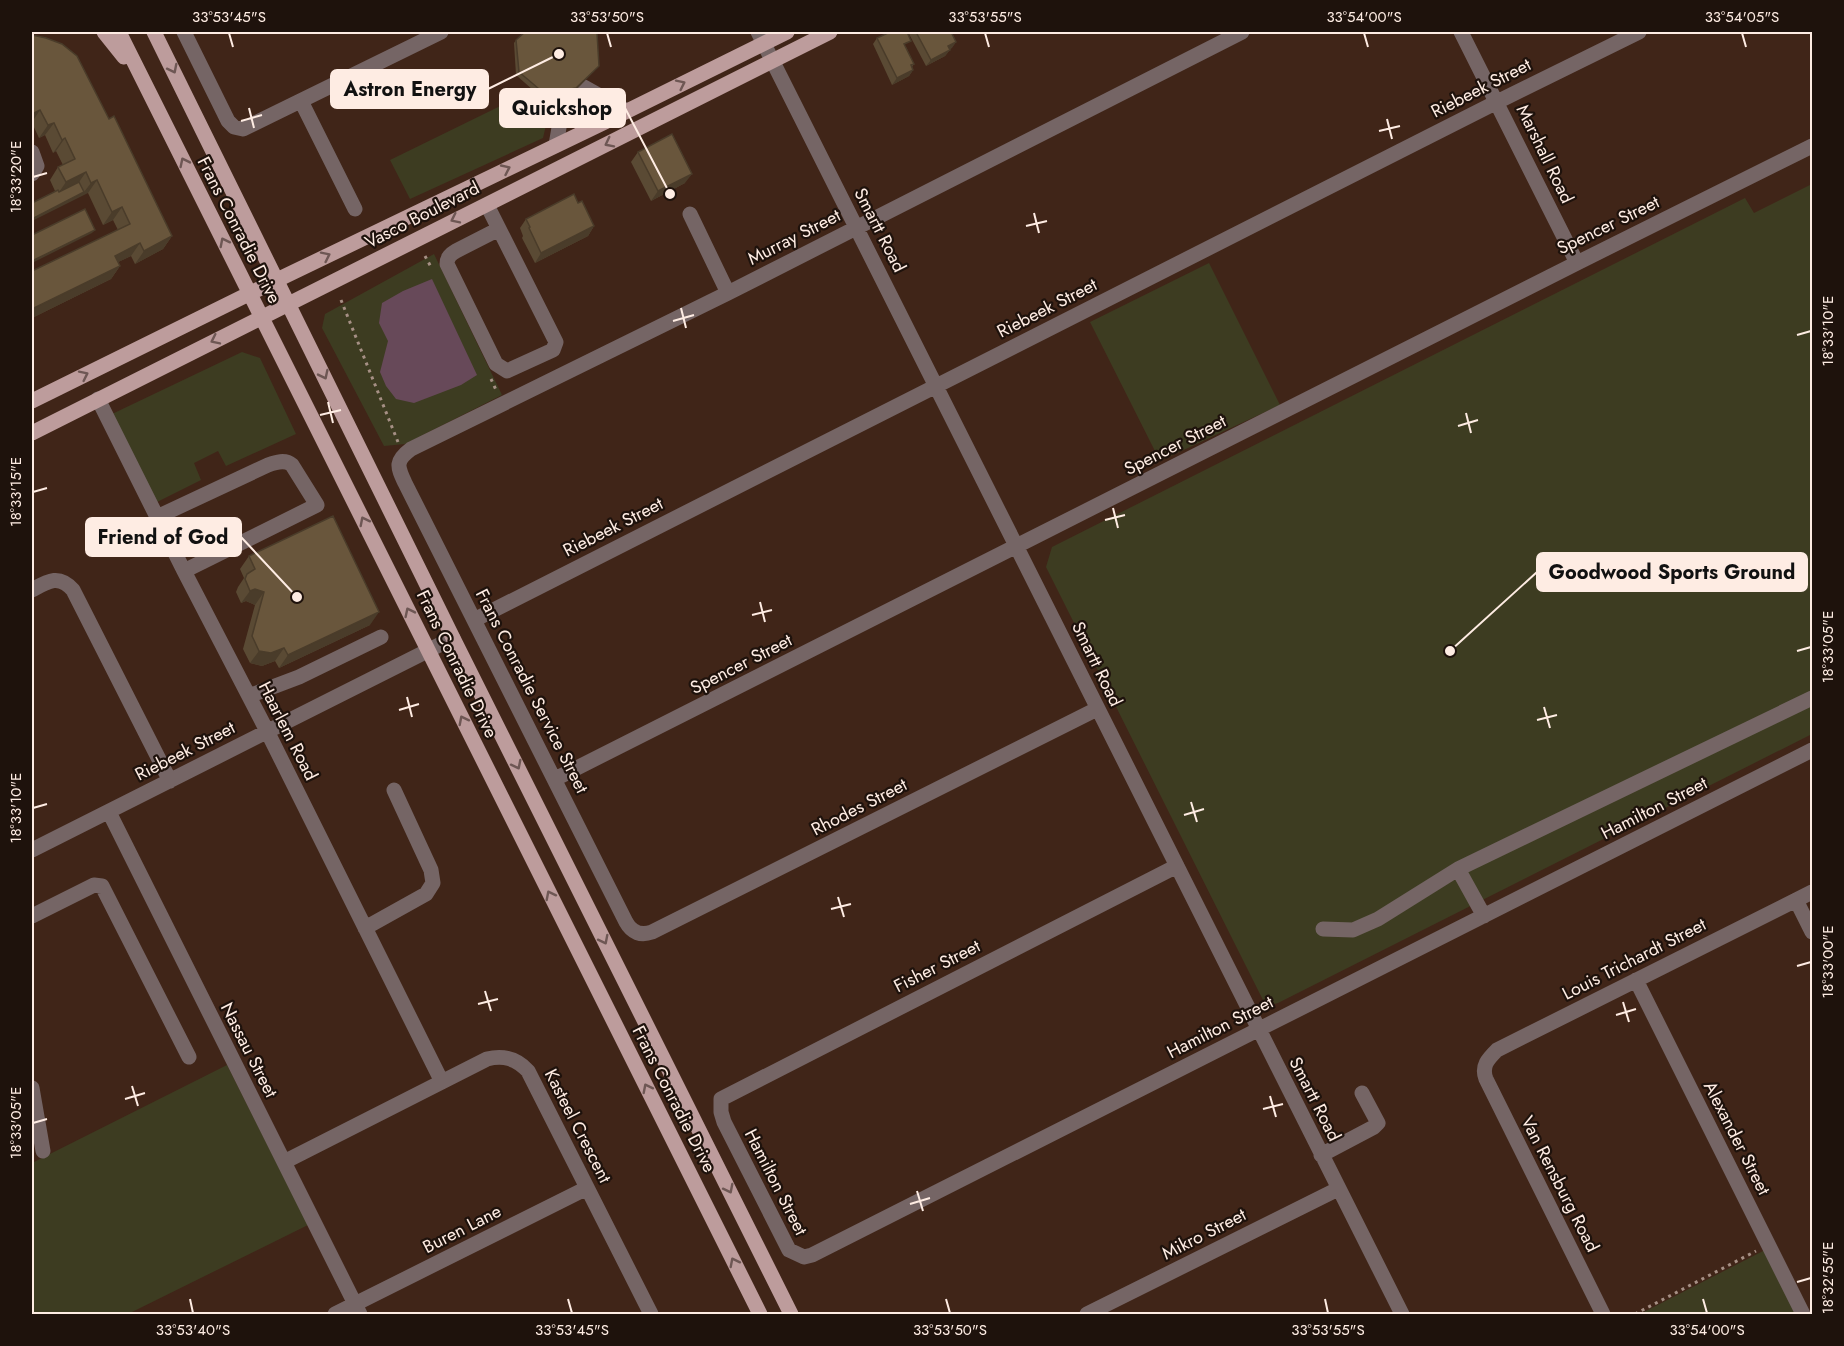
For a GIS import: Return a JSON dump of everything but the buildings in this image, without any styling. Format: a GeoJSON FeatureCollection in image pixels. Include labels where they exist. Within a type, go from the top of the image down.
{"type":"FeatureCollection","features":[{"type":"Feature","properties":{"kind":"main road"},"geometry":{"type":"LineString","coordinates":[[104,32],[146,86]]}},
{"type":"Feature","properties":{"kind":"main road","name":"Frans Conradie Drive"},"geometry":{"type":"LineString","coordinates":[[119,32],[760,1314]]}},
{"type":"Feature","properties":{"kind":"main road","name":"Frans Conradie Drive"},"geometry":{"type":"LineString","coordinates":[[154,32],[453,638],[791,1314]]}},
{"type":"Feature","properties":{"kind":"main road","name":"Vasco Boulevard"},"geometry":{"type":"LineString","coordinates":[[32,401],[627,111],[760,37],[787,32]]}},
{"type":"Feature","properties":{"kind":"main road","name":"Vasco Boulevard"},"geometry":{"type":"LineString","coordinates":[[32,433],[830,32]]}},
{"type":"Feature","properties":{"kind":"street"},"geometry":{"type":"LineString","coordinates":[[184,32],[228,121],[234,127],[239,128],[248,128],[441,32]]}},
{"type":"Feature","properties":{"kind":"street","name":"Murray Street"},"geometry":{"type":"LineString","coordinates":[[401,459],[411,449],[728,293],[1242,32]]}},
{"type":"Feature","properties":{"kind":"street","name":"Marshall Road"},"geometry":{"type":"LineString","coordinates":[[1461,32],[1576,263]]}},
{"type":"Feature","properties":{"kind":"street","name":"Riebeek Street"},"geometry":{"type":"LineString","coordinates":[[474,620],[1639,32]]}},
{"type":"Feature","properties":{"kind":"street","name":"Smartt Road"},"geometry":{"type":"LineString","coordinates":[[760,37],[1402,1314]]}},
{"type":"Feature","properties":{"kind":"street"},"geometry":{"type":"LineString","coordinates":[[556,145],[572,90],[584,87],[627,111]]}},
{"type":"Feature","properties":{"kind":"street"},"geometry":{"type":"LineString","coordinates":[[301,101],[355,208]]}},
{"type":"Feature","properties":{"kind":"street","name":"Spencer Street"},"geometry":{"type":"LineString","coordinates":[[555,779],[1812,146]]}},
{"type":"Feature","properties":{"kind":"street"},"geometry":{"type":"LineString","coordinates":[[32,152],[37,166],[32,174]]}},
{"type":"Feature","properties":{"kind":"street"},"geometry":{"type":"LineString","coordinates":[[487,205],[556,342],[553,350],[507,371],[500,368],[493,360],[447,264],[450,255],[499,229]]}},
{"type":"Feature","properties":{"kind":"street"},"geometry":{"type":"LineString","coordinates":[[690,214],[728,293]]}},
{"type":"Feature","properties":{"kind":"street","name":"Haarlem Road"},"geometry":{"type":"LineString","coordinates":[[98,399],[442,1082]]}},
{"type":"Feature","properties":{"kind":"street","name":"Frans Conradie Service Street"},"geometry":{"type":"LineString","coordinates":[[401,459],[399,470],[405,483],[626,922],[637,933]]}},
{"type":"Feature","properties":{"kind":"street"},"geometry":{"type":"LineString","coordinates":[[157,517],[268,465],[283,461],[292,465],[320,510],[184,571]]}},
{"type":"Feature","properties":{"kind":"street"},"geometry":{"type":"LineString","coordinates":[[32,590],[55,580],[67,583],[73,590],[170,782]]}},
{"type":"Feature","properties":{"kind":"street"},"geometry":{"type":"LineString","coordinates":[[249,696],[299,676],[381,637]]}},
{"type":"Feature","properties":{"kind":"street","name":"Riebeek Street"},"geometry":{"type":"LineString","coordinates":[[32,850],[453,638]]}},
{"type":"Feature","properties":{"kind":"street"},"geometry":{"type":"LineString","coordinates":[[1323,929],[1353,930],[1378,919],[1458,869],[1812,698]]}},
{"type":"Feature","properties":{"kind":"street","name":"Rhodes Street"},"geometry":{"type":"LineString","coordinates":[[637,933],[642,935],[652,932],[1097,709]]}},
{"type":"Feature","properties":{"kind":"street","name":"Hamilton Street"},"geometry":{"type":"LineString","coordinates":[[720,1105],[724,1122],[789,1250],[804,1257],[812,1255],[1812,750]]}},
{"type":"Feature","properties":{"kind":"street"},"geometry":{"type":"LineString","coordinates":[[365,928],[426,894],[433,883],[431,870],[394,790]]}},
{"type":"Feature","properties":{"kind":"street","name":"Nassau Street"},"geometry":{"type":"LineString","coordinates":[[109,812],[358,1310]]}},
{"type":"Feature","properties":{"kind":"street","name":"Fisher Street"},"geometry":{"type":"LineString","coordinates":[[720,1105],[721,1099],[728,1094],[1177,866]]}},
{"type":"Feature","properties":{"kind":"street"},"geometry":{"type":"LineString","coordinates":[[1458,869],[1484,916]]}},
{"type":"Feature","properties":{"kind":"street"},"geometry":{"type":"LineString","coordinates":[[32,916],[94,885],[102,886],[189,1057]]}},
{"type":"Feature","properties":{"kind":"street","name":"Louis Trichardt Street"},"geometry":{"type":"LineString","coordinates":[[1483,1071],[1485,1063],[1497,1050],[1812,892]]}},
{"type":"Feature","properties":{"kind":"street"},"geometry":{"type":"LineString","coordinates":[[1796,900],[1812,932]]}},
{"type":"Feature","properties":{"kind":"street","name":"Alexander Street"},"geometry":{"type":"LineString","coordinates":[[1636,980],[1803,1314]]}},
{"type":"Feature","properties":{"kind":"street","name":"Kasteel Crescent"},"geometry":{"type":"LineString","coordinates":[[284,1162],[487,1059],[495,1057],[511,1059],[523,1065],[528,1071],[651,1314]]}},
{"type":"Feature","properties":{"kind":"street","name":"Van Rensburg Road"},"geometry":{"type":"LineString","coordinates":[[1483,1071],[1603,1314]]}},
{"type":"Feature","properties":{"kind":"street"},"geometry":{"type":"LineString","coordinates":[[32,1088],[44,1151]]}},
{"type":"Feature","properties":{"kind":"street"},"geometry":{"type":"LineString","coordinates":[[1321,1155],[1378,1123],[1362,1094]]}},
{"type":"Feature","properties":{"kind":"street","name":"Buren Lane"},"geometry":{"type":"LineString","coordinates":[[358,1310],[587,1188]]}},
{"type":"Feature","properties":{"kind":"street","name":"Mikro Street"},"geometry":{"type":"LineString","coordinates":[[1087,1314],[1338,1189]]}},
{"type":"Feature","properties":{"kind":"street"},"geometry":{"type":"LineString","coordinates":[[335,1314],[358,1310]]}},
{"type":"Feature","properties":{"kind":"path"},"geometry":{"type":"LineString","coordinates":[[341,300],[401,459]]}},
{"type":"Feature","properties":{"kind":"path"},"geometry":{"type":"LineString","coordinates":[[1635,1314],[1769,1245]]}},
{"type":"Feature","properties":{"kind":"shaded area"},"geometry":{"type":"Polygon","coordinates":[[[523,95],[532,112],[551,104],[543,138],[410,199],[390,160],[523,95]]]}},
{"type":"Feature","properties":{"kind":"shaded area"},"geometry":{"type":"Polygon","coordinates":[[[1812,184],[1812,734],[1278,1003],[1266,1006],[1046,567],[1052,547],[1745,198],[1754,213],[1812,184]]]}},
{"type":"Feature","properties":{"kind":"shaded area"},"geometry":{"type":"Polygon","coordinates":[[[434,254],[502,395],[405,444],[384,446],[322,328],[325,314],[434,254]]]}},
{"type":"Feature","properties":{"kind":"shaded area"},"geometry":{"type":"Polygon","coordinates":[[[1209,263],[1280,405],[1160,461],[1090,322],[1209,263]]]}},
{"type":"Feature","properties":{"kind":"shaded area"},"geometry":{"type":"Polygon","coordinates":[[[432,279],[477,375],[461,385],[414,403],[396,399],[386,386],[380,372],[388,341],[379,323],[382,303],[432,279]]]}},
{"type":"Feature","properties":{"kind":"shaded area"},"geometry":{"type":"Polygon","coordinates":[[[242,352],[260,358],[296,434],[226,466],[218,451],[194,463],[201,480],[153,504],[112,414],[242,352]]]}},
{"type":"Feature","properties":{"kind":"shaded area"},"geometry":{"type":"Polygon","coordinates":[[[227,1065],[308,1225],[128,1314],[32,1314],[32,1163],[227,1065]]]}},
{"type":"Feature","properties":{"kind":"shaded area"},"geometry":{"type":"Polygon","coordinates":[[[1765,1250],[1796,1314],[1640,1314],[1765,1250]]]}},
{"type":"Feature","properties":{"kind":"place","name":"Astron Energy"},"geometry":{"type":"Point","coordinates":[559,54]}},
{"type":"Feature","properties":{"kind":"place","name":"Quickshop"},"geometry":{"type":"Point","coordinates":[670,194]}},
{"type":"Feature","properties":{"kind":"place","name":"Friend of God"},"geometry":{"type":"Point","coordinates":[297,597]}},
{"type":"Feature","properties":{"kind":"place","name":"Goodwood Sports Ground"},"geometry":{"type":"Point","coordinates":[1450,651]}}]}
